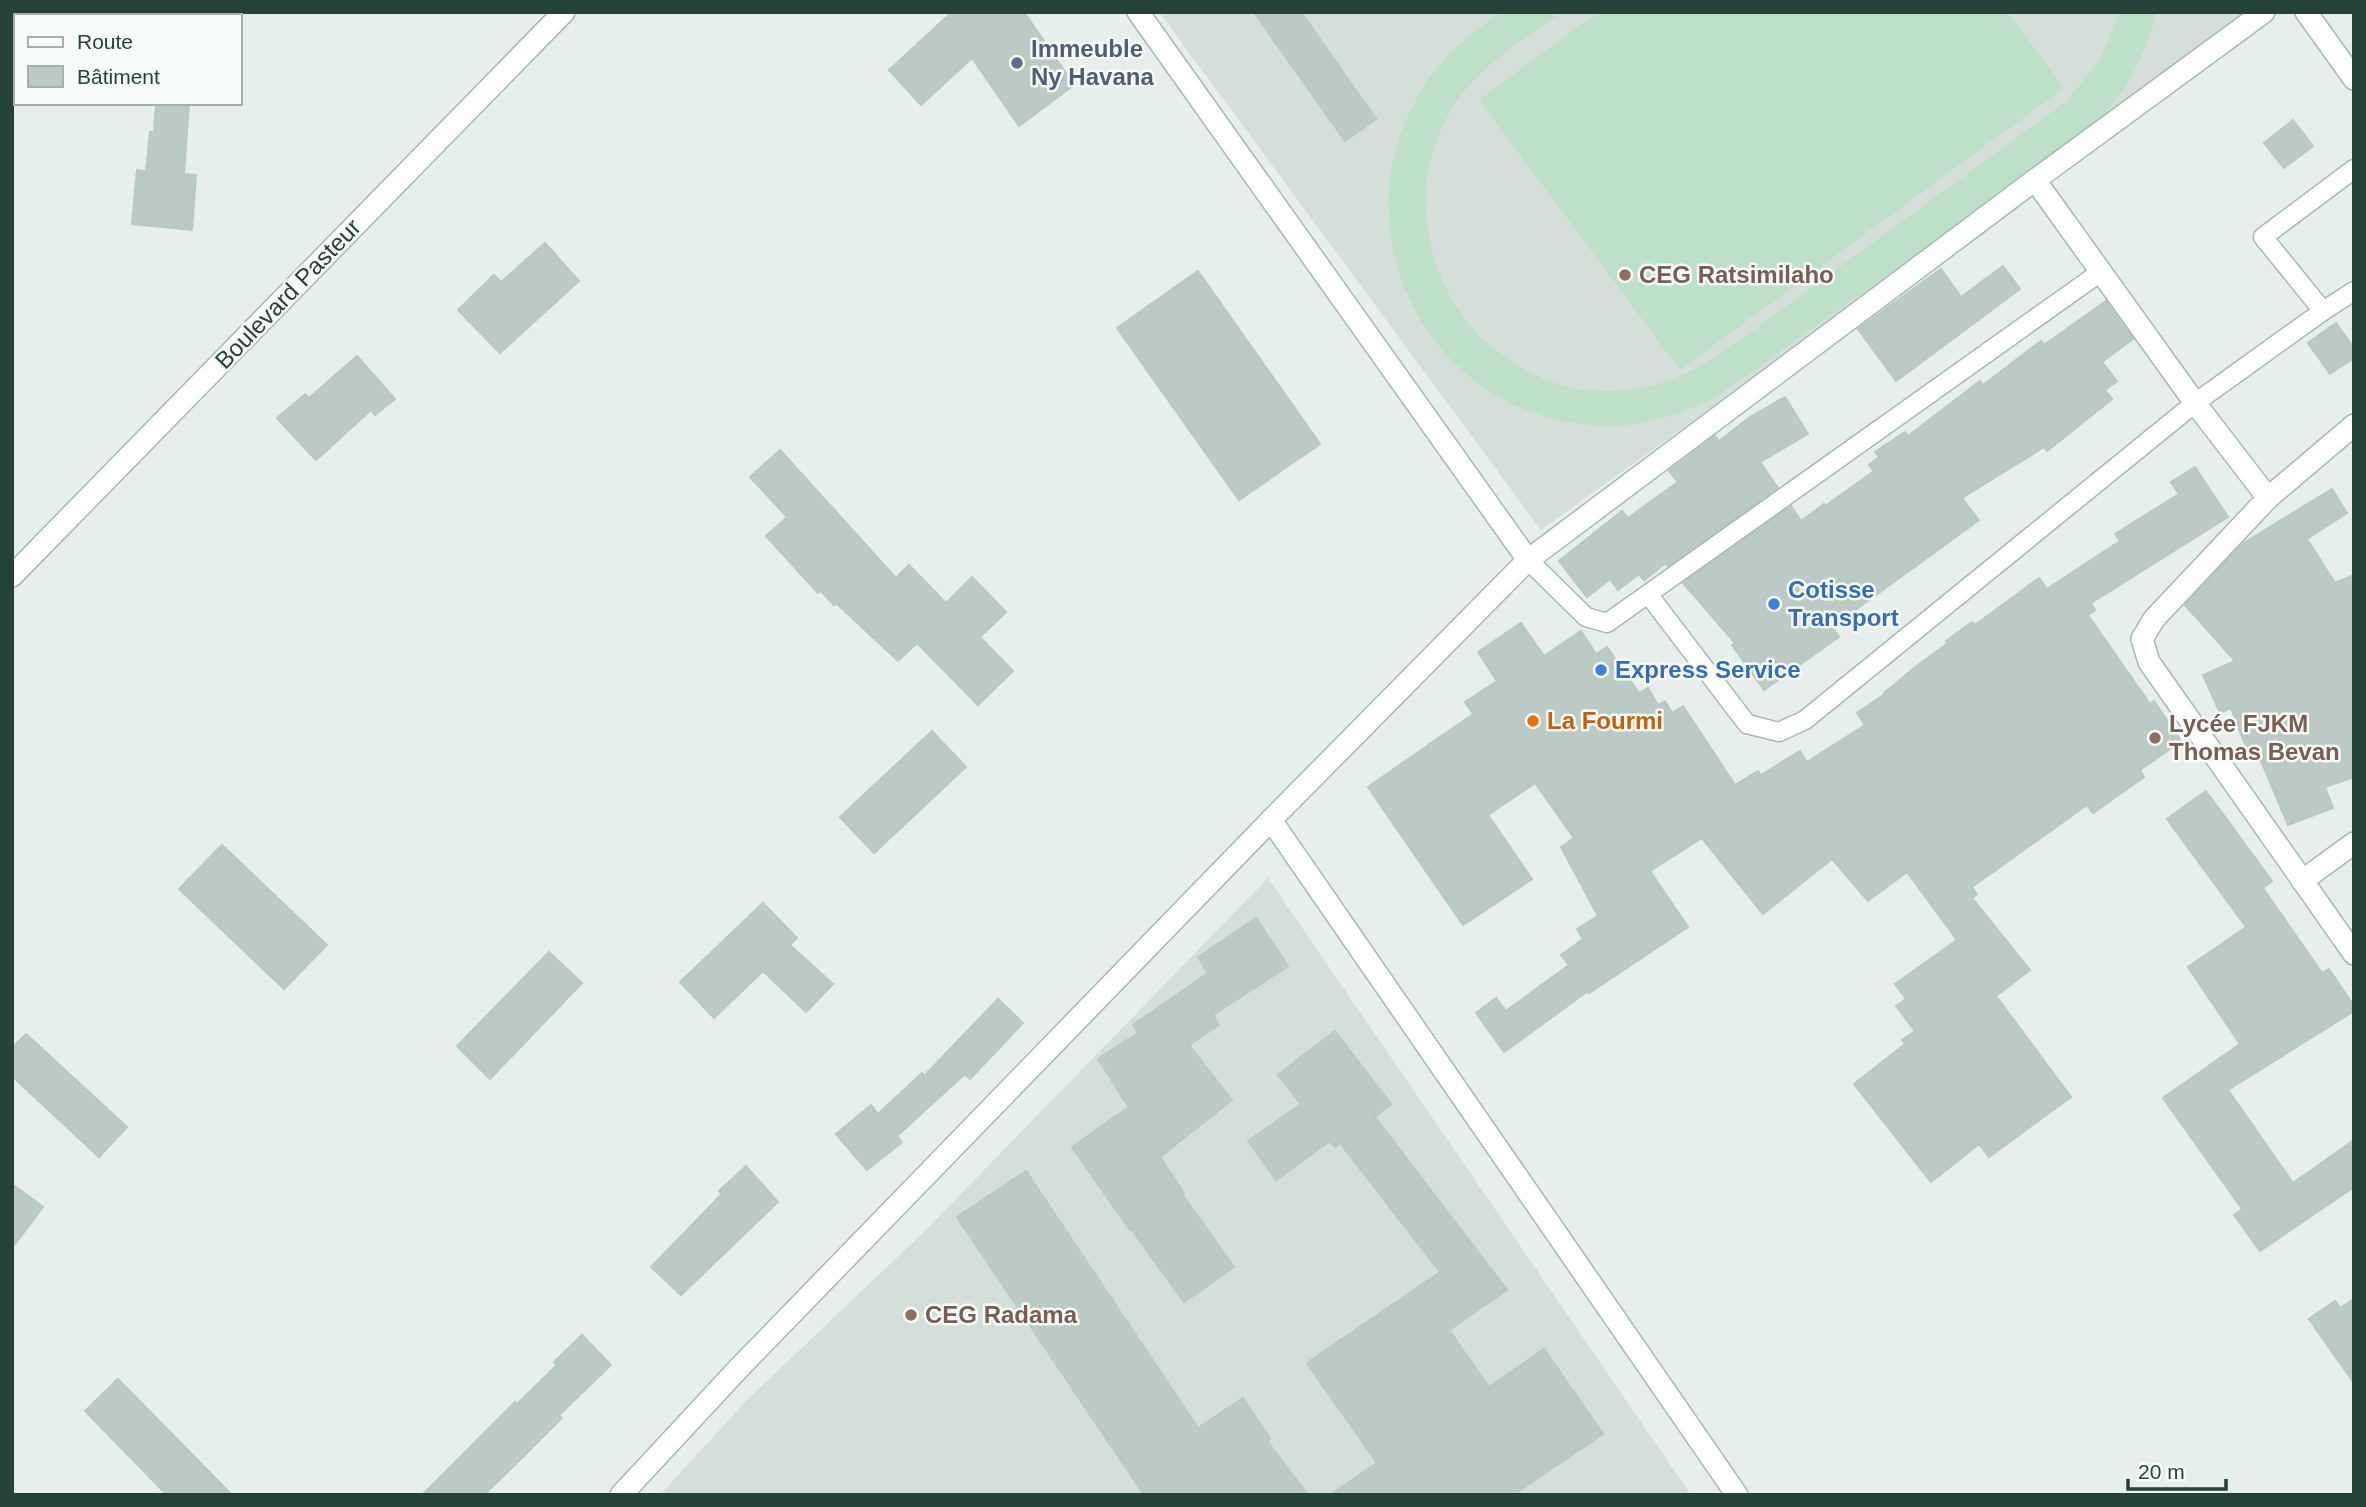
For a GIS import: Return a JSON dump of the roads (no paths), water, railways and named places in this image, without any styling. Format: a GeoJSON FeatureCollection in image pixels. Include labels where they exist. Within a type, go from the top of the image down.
{"type":"FeatureCollection","features":[{"type":"Feature","properties":{"kind":"street","name":"Boulevard Pasteur"},"geometry":{"type":"LineString","coordinates":[[12,576],[564,12]]}},
{"type":"Feature","properties":{"kind":"street"},"geometry":{"type":"LineString","coordinates":[[1138,12],[1528,560]]}},
{"type":"Feature","properties":{"kind":"street"},"geometry":{"type":"LineString","coordinates":[[621,1495],[740,1368],[1271,820],[1528,560],[2264,12]]}},
{"type":"Feature","properties":{"kind":"street"},"geometry":{"type":"LineString","coordinates":[[2306,12],[2354,79]]}},
{"type":"Feature","properties":{"kind":"street"},"geometry":{"type":"LineString","coordinates":[[2035,180],[2195,403],[2268,498]]}},
{"type":"Feature","properties":{"kind":"street"},"geometry":{"type":"LineString","coordinates":[[2354,425],[2268,498],[2154,619],[2142,639],[2149,662],[2354,954]]}},
{"type":"Feature","properties":{"kind":"street"},"geometry":{"type":"LineString","coordinates":[[1271,820],[1737,1495]]}},
{"type":"Feature","properties":{"kind":"street"},"geometry":{"type":"LineString","coordinates":[[2302,881],[2354,843]]}},
{"type":"Feature","properties":{"kind":"lane"},"geometry":{"type":"LineString","coordinates":[[2323,311],[2263,237],[2354,169]]}},
{"type":"Feature","properties":{"kind":"lane"},"geometry":{"type":"LineString","coordinates":[[1528,560],[1586,617],[1607,623],[2102,271]]}},
{"type":"Feature","properties":{"kind":"lane"},"geometry":{"type":"LineString","coordinates":[[1648,594],[1747,724],[1779,732],[1805,720],[2195,403],[2354,291]]}},
{"type":"Feature","properties":{"kind":"place","name":"Immeuble Ny Havana"},"geometry":{"type":"Point","coordinates":[1017,63]}},
{"type":"Feature","properties":{"kind":"place","name":"CEG Ratsimilaho"},"geometry":{"type":"Point","coordinates":[1625,275]}},
{"type":"Feature","properties":{"kind":"place","name":"Cotisse Transport"},"geometry":{"type":"Point","coordinates":[1774,604]}},
{"type":"Feature","properties":{"kind":"place","name":"Express Service"},"geometry":{"type":"Point","coordinates":[1601,670]}},
{"type":"Feature","properties":{"kind":"place","name":"La Fourmi"},"geometry":{"type":"Point","coordinates":[1533,721]}},
{"type":"Feature","properties":{"kind":"place","name":"Lycée FJKM Thomas Bevan"},"geometry":{"type":"Point","coordinates":[2155,738]}},
{"type":"Feature","properties":{"kind":"place","name":"CEG Radama"},"geometry":{"type":"Point","coordinates":[911,1315]}}]}
